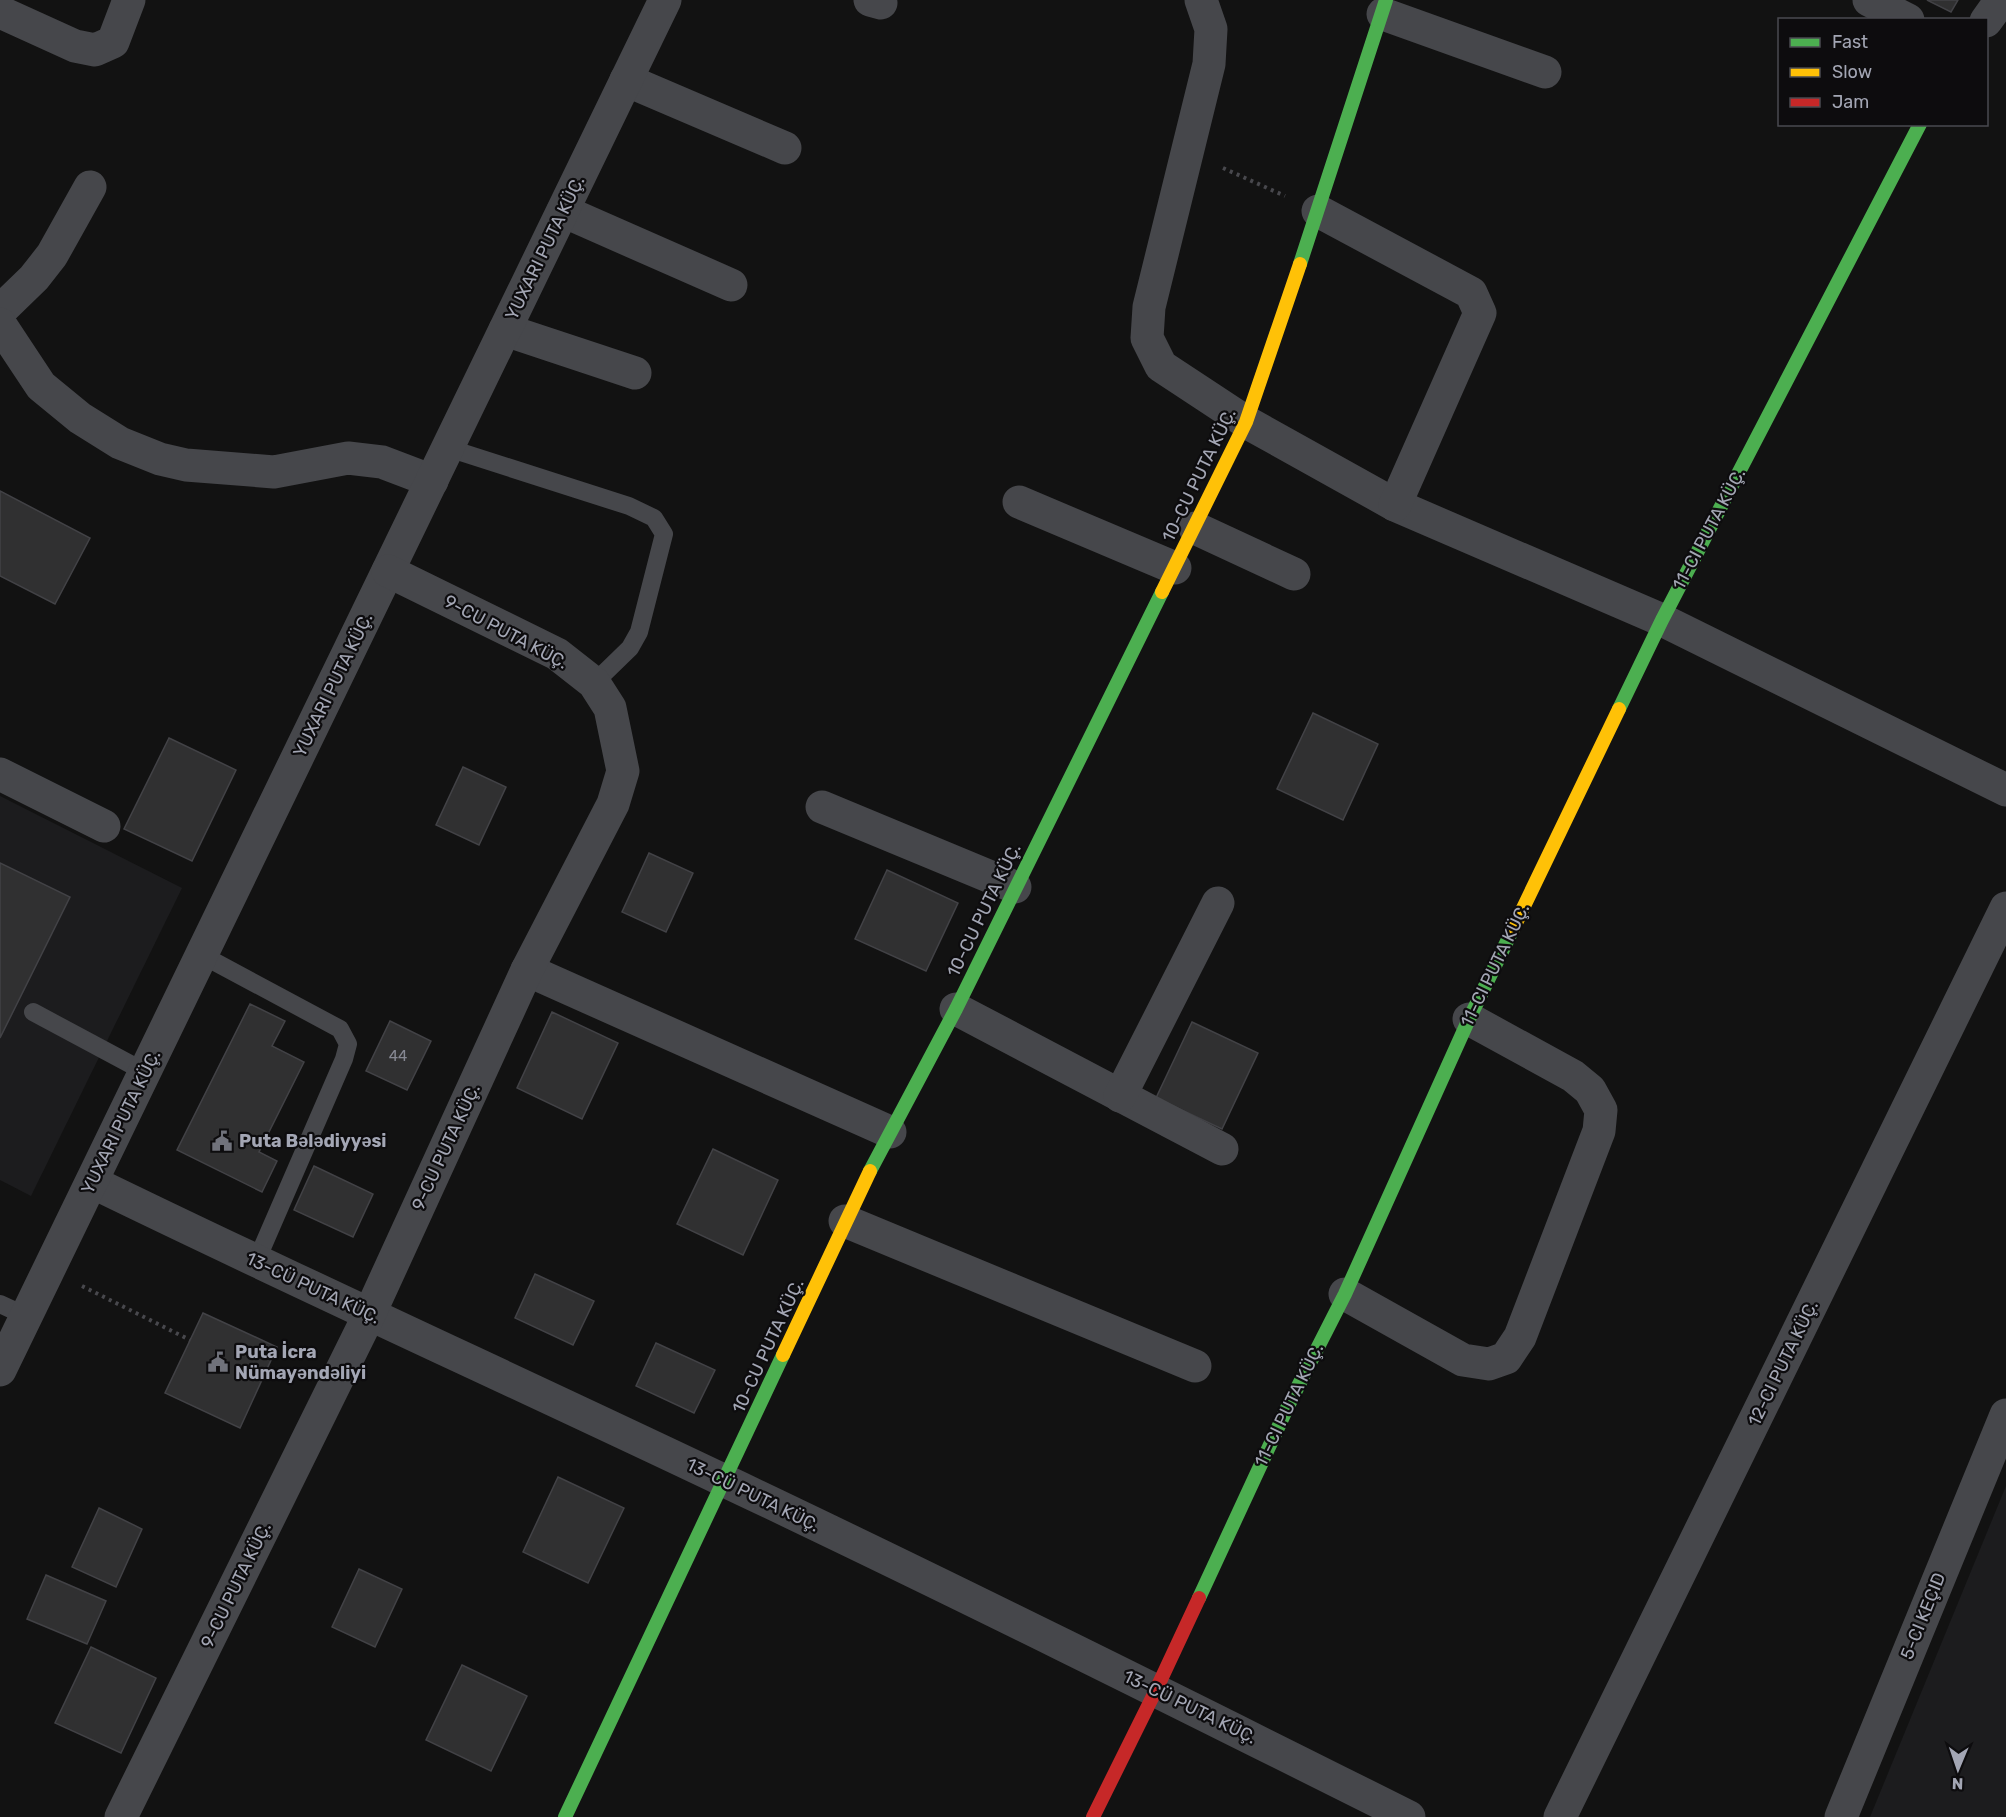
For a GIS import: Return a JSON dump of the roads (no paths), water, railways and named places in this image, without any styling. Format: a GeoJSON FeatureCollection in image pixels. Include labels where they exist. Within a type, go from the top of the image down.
{"type":"FeatureCollection","features":[{"type":"Feature","properties":{"kind":"street"},"geometry":{"type":"LineString","coordinates":[[0,12],[75,46],[94,50],[113,42],[129,0]]}},
{"type":"Feature","properties":{"kind":"street"},"geometry":{"type":"LineString","coordinates":[[0,1370],[13,1310],[49,1269],[665,0]]}},
{"type":"Feature","properties":{"kind":"street"},"geometry":{"type":"LineString","coordinates":[[1201,0],[1211,29],[1209,64],[1149,307],[1147,338],[1161,366],[1246,422],[1395,506],[1662,620],[2006,790]]}},
{"type":"Feature","properties":{"kind":"street"},"geometry":{"type":"LineString","coordinates":[[1869,0],[1904,18]]}},
{"type":"Feature","properties":{"kind":"street"},"geometry":{"type":"LineString","coordinates":[[1988,18],[2001,0]]}},
{"type":"Feature","properties":{"kind":"street"},"geometry":{"type":"LineString","coordinates":[[1385,7],[1545,72]]}},
{"type":"Feature","properties":{"kind":"street","name":"10-CU PUTA KÜÇ."},"geometry":{"type":"LineString","coordinates":[[565,1817],[725,1481],[845,1221],[956,1009],[1246,422],[1385,7]]}},
{"type":"Feature","properties":{"kind":"street"},"geometry":{"type":"LineString","coordinates":[[626,80],[785,148]]}},
{"type":"Feature","properties":{"kind":"street","name":"11-CI PUTA KÜÇ."},"geometry":{"type":"LineString","coordinates":[[1093,1817],[1156,1690],[1288,1406],[1345,1294],[1469,1019],[1662,620],[1919,126]]}},
{"type":"Feature","properties":{"kind":"street"},"geometry":{"type":"LineString","coordinates":[[0,311],[34,278],[52,255],[90,187]]}},
{"type":"Feature","properties":{"kind":"street"},"geometry":{"type":"LineString","coordinates":[[563,211],[731,285]]}},
{"type":"Feature","properties":{"kind":"street"},"geometry":{"type":"LineString","coordinates":[[1318,211],[1471,293],[1480,313],[1395,506]]}},
{"type":"Feature","properties":{"kind":"street"},"geometry":{"type":"LineString","coordinates":[[0,324],[41,386],[80,418],[120,443],[160,459],[186,465],[274,472],[348,458],[382,462],[432,481]]}},
{"type":"Feature","properties":{"kind":"street"},"geometry":{"type":"LineString","coordinates":[[505,330],[635,373]]}},
{"type":"Feature","properties":{"kind":"street"},"geometry":{"type":"LineString","coordinates":[[1019,502],[1175,567]]}},
{"type":"Feature","properties":{"kind":"street"},"geometry":{"type":"LineString","coordinates":[[1195,528],[1293,574]]}},
{"type":"Feature","properties":{"kind":"street","name":"9-CU PUTA KÜÇ."},"geometry":{"type":"LineString","coordinates":[[121,1817],[369,1315],[527,970],[613,804],[623,771],[610,708],[594,683],[557,654],[388,571]]}},
{"type":"Feature","properties":{"kind":"street"},"geometry":{"type":"LineString","coordinates":[[0,774],[104,826]]}},
{"type":"Feature","properties":{"kind":"street"},"geometry":{"type":"LineString","coordinates":[[822,807],[1015,887]]}},
{"type":"Feature","properties":{"kind":"street"},"geometry":{"type":"LineString","coordinates":[[1120,1096],[1218,903]]}},
{"type":"Feature","properties":{"kind":"street","name":"12-CI PUTA KÜÇ."},"geometry":{"type":"LineString","coordinates":[[1560,1817],[2006,908]]}},
{"type":"Feature","properties":{"kind":"street"},"geometry":{"type":"LineString","coordinates":[[527,970],[890,1132]]}},
{"type":"Feature","properties":{"kind":"street"},"geometry":{"type":"LineString","coordinates":[[956,1009],[1222,1149]]}},
{"type":"Feature","properties":{"kind":"street"},"geometry":{"type":"LineString","coordinates":[[1345,1294],[1463,1360],[1489,1364],[1506,1358],[1520,1337],[1599,1131],[1601,1110],[1590,1090],[1573,1076],[1469,1019]]}},
{"type":"Feature","properties":{"kind":"street","name":"13-CÜ PUTA KÜÇ."},"geometry":{"type":"LineString","coordinates":[[92,1182],[256,1262],[725,1481],[1156,1690],[1409,1817]]}},
{"type":"Feature","properties":{"kind":"street"},"geometry":{"type":"LineString","coordinates":[[845,1221],[1195,1366]]}},
{"type":"Feature","properties":{"kind":"street","name":"5-CI KEÇID"},"geometry":{"type":"LineString","coordinates":[[1841,1817],[2006,1415]]}},
{"type":"Feature","properties":{"kind":"lane"},"geometry":{"type":"LineString","coordinates":[[448,448],[629,506],[654,518],[664,534],[639,632],[630,648],[594,683]]}},
{"type":"Feature","properties":{"kind":"lane"},"geometry":{"type":"LineString","coordinates":[[202,955],[340,1029],[348,1044],[344,1059],[256,1262]]}},
{"type":"Feature","properties":{"kind":"lane"},"geometry":{"type":"LineString","coordinates":[[33,1012],[146,1072]]}},
{"type":"Feature","properties":{"kind":"place","name":"Puta Bələdiyyəsi"},"geometry":{"type":"Point","coordinates":[222,1141]}},
{"type":"Feature","properties":{"kind":"place","name":"Puta İcra Nümayəndəliyi"},"geometry":{"type":"Point","coordinates":[218,1362]}}]}
